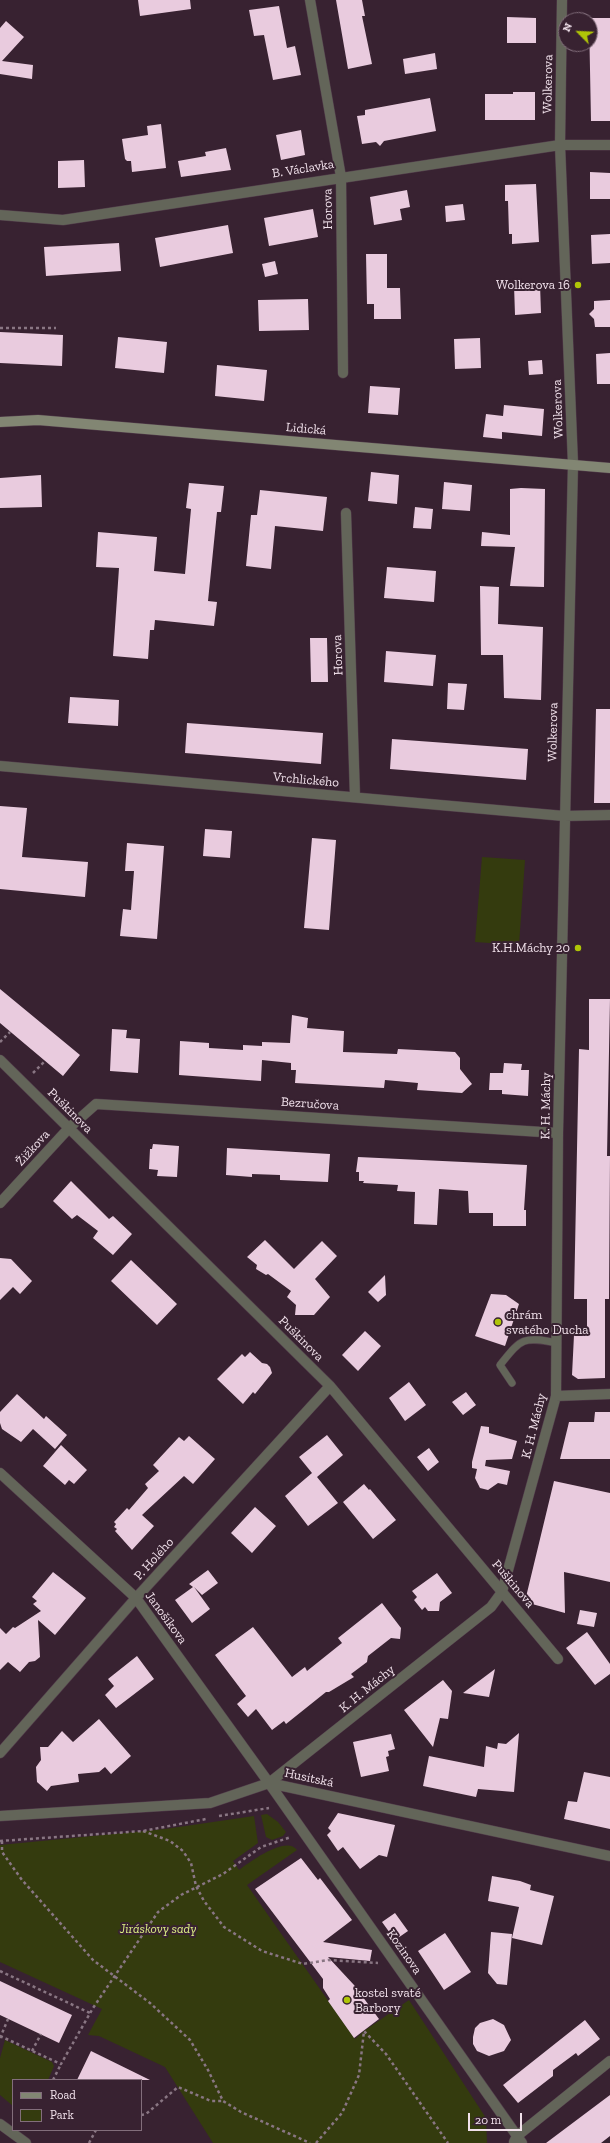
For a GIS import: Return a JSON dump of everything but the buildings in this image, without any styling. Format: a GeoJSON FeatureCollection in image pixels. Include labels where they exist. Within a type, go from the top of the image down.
{"type":"FeatureCollection","features":[{"type":"Feature","properties":{"kind":"main road","name":"Lidická"},"geometry":{"type":"LineString","coordinates":[[0,422],[38,420],[610,468]]}},
{"type":"Feature","properties":{"kind":"street","name":"Horova"},"geometry":{"type":"LineString","coordinates":[[310,0],[341,177],[343,373]]}},
{"type":"Feature","properties":{"kind":"street","name":"Wolkerova"},"geometry":{"type":"LineString","coordinates":[[562,0],[560,145],[573,464],[564,816]]}},
{"type":"Feature","properties":{"kind":"street","name":"B. Václavka"},"geometry":{"type":"LineString","coordinates":[[0,215],[63,220],[560,145],[610,145]]}},
{"type":"Feature","properties":{"kind":"street","name":"Horova"},"geometry":{"type":"LineString","coordinates":[[346,513],[355,797]]}},
{"type":"Feature","properties":{"kind":"street","name":"Vrchlického"},"geometry":{"type":"LineString","coordinates":[[0,766],[564,816],[610,815]]}},
{"type":"Feature","properties":{"kind":"street","name":"K. H. Máchy"},"geometry":{"type":"LineString","coordinates":[[269,1783],[491,1607],[502,1592],[556,1396],[558,1132],[564,816]]}},
{"type":"Feature","properties":{"kind":"street","name":"Puškinova"},"geometry":{"type":"LineString","coordinates":[[0,1060],[330,1386],[558,1659]]}},
{"type":"Feature","properties":{"kind":"street","name":"Bezručova"},"geometry":{"type":"LineString","coordinates":[[69,1128],[96,1104],[558,1132]]}},
{"type":"Feature","properties":{"kind":"street","name":"Žižkova"},"geometry":{"type":"LineString","coordinates":[[0,1203],[69,1128]]}},
{"type":"Feature","properties":{"kind":"street","name":"P. Holého"},"geometry":{"type":"LineString","coordinates":[[0,1753],[136,1598],[330,1386]]}},
{"type":"Feature","properties":{"kind":"street"},"geometry":{"type":"LineString","coordinates":[[556,1396],[610,1394]]}},
{"type":"Feature","properties":{"kind":"street","name":"Janošíkova"},"geometry":{"type":"LineString","coordinates":[[0,1473],[136,1598],[269,1783]]}},
{"type":"Feature","properties":{"kind":"street","name":"Husitská"},"geometry":{"type":"LineString","coordinates":[[0,1816],[210,1803],[269,1783],[610,1856]]}},
{"type":"Feature","properties":{"kind":"street","name":"Kozinova"},"geometry":{"type":"LineString","coordinates":[[269,1783],[397,1965],[517,2141]]}},
{"type":"Feature","properties":{"kind":"street"},"geometry":{"type":"LineString","coordinates":[[517,2141],[610,2061]]}},
{"type":"Feature","properties":{"kind":"street"},"geometry":{"type":"LineString","coordinates":[[0,2124],[26,2143]]}},
{"type":"Feature","properties":{"kind":"lane"},"geometry":{"type":"LineString","coordinates":[[512,1382],[500,1366],[520,1341],[534,1338],[557,1343]]}},
{"type":"Feature","properties":{"kind":"path"},"geometry":{"type":"LineString","coordinates":[[0,328],[56,328]]}},
{"type":"Feature","properties":{"kind":"path"},"geometry":{"type":"LineString","coordinates":[[0,1042],[10,1032]]}},
{"type":"Feature","properties":{"kind":"path"},"geometry":{"type":"LineString","coordinates":[[33,1073],[45,1061]]}},
{"type":"Feature","properties":{"kind":"path"},"geometry":{"type":"LineString","coordinates":[[223,2101],[208,2070],[190,2040],[167,2016],[93,1960],[22,1880],[2,1852],[1,1841],[143,1831],[266,1807],[272,1809]]}},
{"type":"Feature","properties":{"kind":"path"},"geometry":{"type":"LineString","coordinates":[[143,1831],[170,1842],[183,1851],[191,1863],[196,1886],[204,1901],[224,1927],[262,1952],[303,1964],[328,1960],[397,1965]]}},
{"type":"Feature","properties":{"kind":"path"},"geometry":{"type":"LineString","coordinates":[[54,2079],[90,2013],[137,1940],[158,1912],[196,1886],[223,1874],[261,1847],[294,1837],[289,1831]]}},
{"type":"Feature","properties":{"kind":"path"},"geometry":{"type":"LineString","coordinates":[[0,1971],[90,2013]]}},
{"type":"Feature","properties":{"kind":"path"},"geometry":{"type":"LineString","coordinates":[[8,2019],[0,2036],[61,2064]]}},
{"type":"Feature","properties":{"kind":"path"},"geometry":{"type":"LineString","coordinates":[[316,2143],[342,2113],[360,2075],[364,2030],[386,2054],[448,2143]]}},
{"type":"Feature","properties":{"kind":"path"},"geometry":{"type":"LineString","coordinates":[[32,2051],[40,2034]]}},
{"type":"Feature","properties":{"kind":"path"},"geometry":{"type":"LineString","coordinates":[[142,2115],[146,2114],[178,2086],[211,2101],[223,2101],[241,2112],[310,2143]]}},
{"type":"Feature","properties":{"kind":"path"},"geometry":{"type":"LineString","coordinates":[[89,2143],[95,2131]]}},
{"type":"Feature","properties":{"kind":"green space"},"geometry":{"type":"Polygon","coordinates":[[[482,857],[525,860],[519,945],[475,942],[482,857]]]}},
{"type":"Feature","properties":{"kind":"green space"},"geometry":{"type":"Polygon","coordinates":[[[267,1814],[278,1822],[286,1832],[283,1836],[272,1840],[266,1837],[261,1815],[267,1814]]]}},
{"type":"Feature","properties":{"kind":"green space","name":"Jiráskovy sady"},"geometry":{"type":"Polygon","coordinates":[[[254,1816],[258,1843],[233,1861],[239,1870],[268,1851],[285,1846],[292,1846],[297,1850],[247,1885],[355,2039],[364,2031],[409,2000],[486,2118],[487,2143],[213,2143],[165,2067],[99,2036],[88,2035],[102,2009],[0,1962],[0,1845],[165,1829],[254,1816]]]}},
{"type":"Feature","properties":{"kind":"green space"},"geometry":{"type":"Polygon","coordinates":[[[5,2040],[52,2062],[54,2066],[48,2079],[12,2079],[12,2105],[0,2095],[0,2058],[5,2040]]]}},
{"type":"Feature","properties":{"kind":"place","name":"Wolkerova 16"},"geometry":{"type":"Point","coordinates":[578,285]}},
{"type":"Feature","properties":{"kind":"place","name":"K.H.Máchy 20"},"geometry":{"type":"Point","coordinates":[578,948]}},
{"type":"Feature","properties":{"kind":"place","name":"chrám svatého Ducha"},"geometry":{"type":"Point","coordinates":[498,1322]}},
{"type":"Feature","properties":{"kind":"place","name":"kostel svaté Barbory"},"geometry":{"type":"Point","coordinates":[347,2000]}}]}
